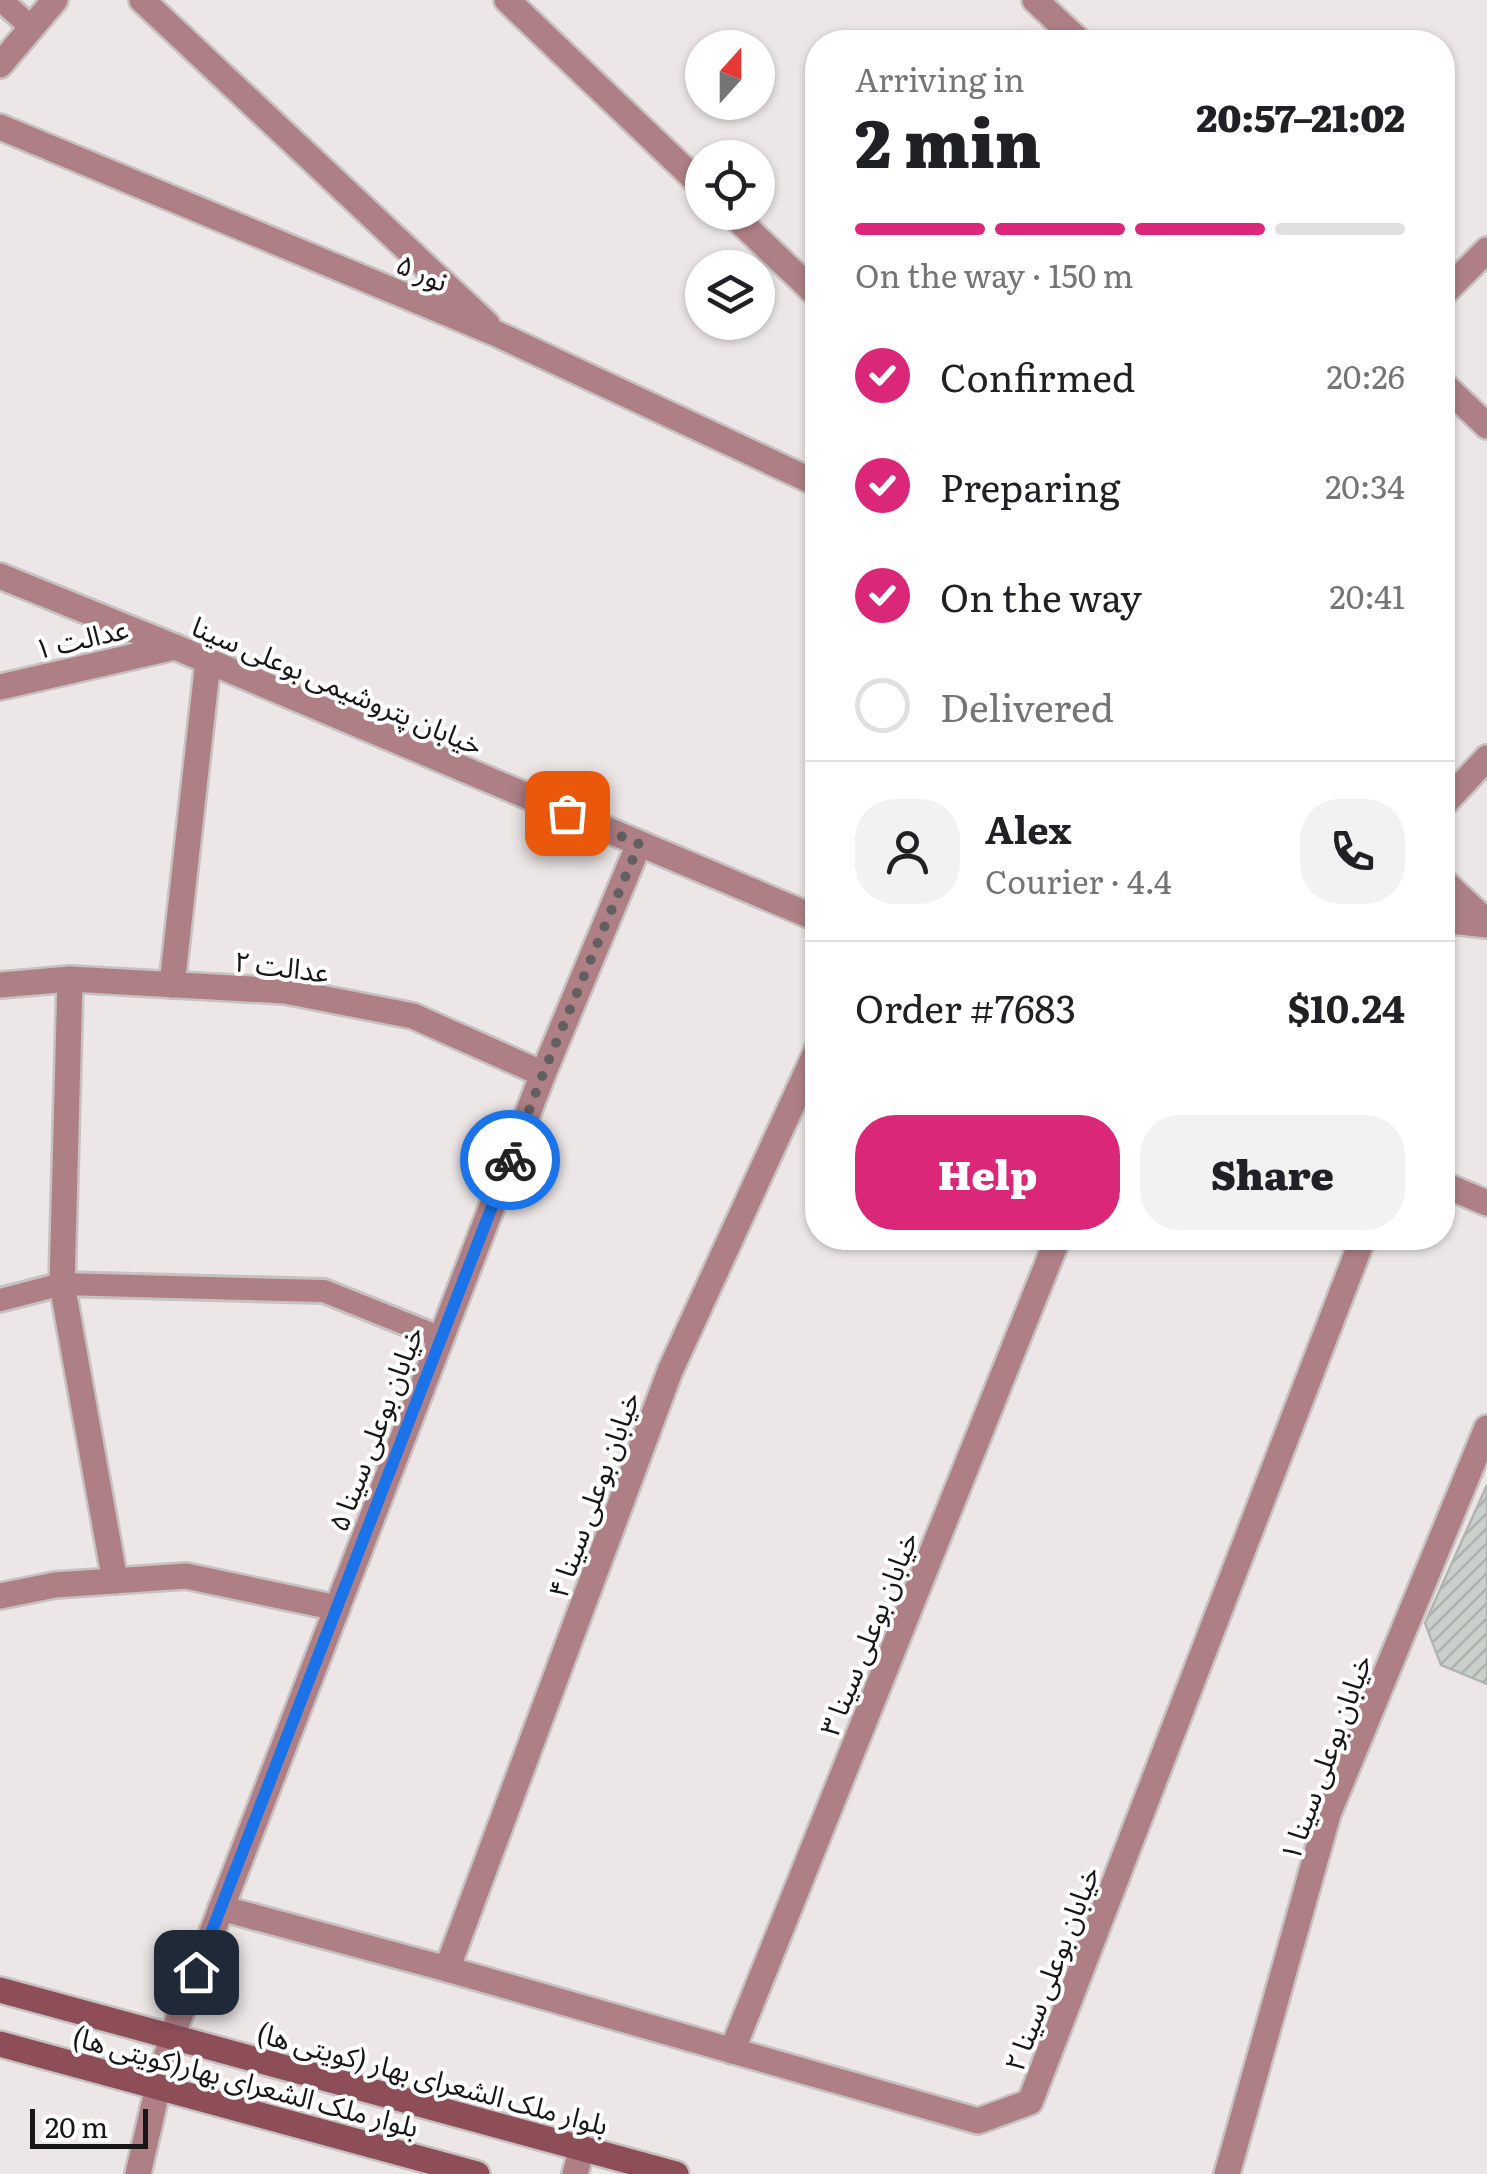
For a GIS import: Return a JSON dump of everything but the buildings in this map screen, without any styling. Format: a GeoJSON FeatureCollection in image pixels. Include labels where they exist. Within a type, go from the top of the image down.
{"type":"FeatureCollection","features":[{"type":"Feature","properties":{"kind":"street"},"geometry":{"type":"LineString","coordinates":[[0,65],[55,0]]}},
{"type":"Feature","properties":{"kind":"street"},"geometry":{"type":"LineString","coordinates":[[142,0],[498,334]]}},
{"type":"Feature","properties":{"kind":"street"},"geometry":{"type":"LineString","coordinates":[[507,0],[685,170]]}},
{"type":"Feature","properties":{"kind":"street"},"geometry":{"type":"LineString","coordinates":[[1035,0],[1067,30]]}},
{"type":"Feature","properties":{"kind":"street","name":"نور ۵"},"geometry":{"type":"LineString","coordinates":[[0,127],[498,334],[805,478]]}},
{"type":"Feature","properties":{"kind":"street"},"geometry":{"type":"LineString","coordinates":[[749,230],[805,284]]}},
{"type":"Feature","properties":{"kind":"street"},"geometry":{"type":"LineString","coordinates":[[1455,282],[1487,250]]}},
{"type":"Feature","properties":{"kind":"street"},"geometry":{"type":"LineString","coordinates":[[1455,396],[1487,426]]}},
{"type":"Feature","properties":{"kind":"street","name":"خیابان پتروشیمی بوعلی سینا"},"geometry":{"type":"LineString","coordinates":[[0,576],[805,914]]}},
{"type":"Feature","properties":{"kind":"street","name":"عدالت ۱"},"geometry":{"type":"LineString","coordinates":[[0,686],[175,647]]}},
{"type":"Feature","properties":{"kind":"street"},"geometry":{"type":"LineString","coordinates":[[172,985],[208,661]]}},
{"type":"Feature","properties":{"kind":"street"},"geometry":{"type":"LineString","coordinates":[[1455,792],[1487,758]]}},
{"type":"Feature","properties":{"kind":"street","name":"خیابان بوعلی سینا ۵"},"geometry":{"type":"LineString","coordinates":[[138,2174],[172,2036],[543,1074],[639,844]]}},
{"type":"Feature","properties":{"kind":"street"},"geometry":{"type":"LineString","coordinates":[[1455,893],[1487,924]]}},
{"type":"Feature","properties":{"kind":"street"},"geometry":{"type":"LineString","coordinates":[[1455,921],[1487,924]]}},
{"type":"Feature","properties":{"kind":"street"},"geometry":{"type":"LineString","coordinates":[[70,980],[62,1284],[114,1581]]}},
{"type":"Feature","properties":{"kind":"street","name":"عدالت ۲"},"geometry":{"type":"LineString","coordinates":[[0,985],[70,980],[286,991],[412,1016],[543,1074]]}},
{"type":"Feature","properties":{"kind":"street","name":"خیابان بوعلی سینا ۴"},"geometry":{"type":"LineString","coordinates":[[447,1969],[670,1372],[805,1076]]}},
{"type":"Feature","properties":{"kind":"street"},"geometry":{"type":"LineString","coordinates":[[1455,1189],[1487,1202]]}},
{"type":"Feature","properties":{"kind":"street","name":"خیابان بوعلی سینا ۳"},"geometry":{"type":"LineString","coordinates":[[732,2050],[1053,1250]]}},
{"type":"Feature","properties":{"kind":"street","name":"خیابان بوعلی سینا ۲"},"geometry":{"type":"LineString","coordinates":[[221,1908],[978,2121],[1030,2102],[1359,1250]]}},
{"type":"Feature","properties":{"kind":"street","name":"خیابان بوعلی سینا ۱"},"geometry":{"type":"LineString","coordinates":[[1227,2174],[1328,1814],[1487,1428]]}},
{"type":"Feature","properties":{"kind":"street"},"geometry":{"type":"LineString","coordinates":[[0,1596],[55,1585],[186,1576],[337,1608]]}},
{"type":"Feature","properties":{"kind":"street","name":"بلوار ملک الشعرای بهار (کویتی ها)"},"geometry":{"type":"LineString","coordinates":[[0,1990],[676,2174]]}},
{"type":"Feature","properties":{"kind":"street","name":"بلوار ملک الشعرای بهار(کویتی ها)"},"geometry":{"type":"LineString","coordinates":[[0,2044],[476,2174]]}},
{"type":"Feature","properties":{"kind":"street"},"geometry":{"type":"LineString","coordinates":[[576,2174],[582,2148]]}},
{"type":"Feature","properties":{"kind":"lane"},"geometry":{"type":"LineString","coordinates":[[0,0],[32,28]]}},
{"type":"Feature","properties":{"kind":"lane"},"geometry":{"type":"LineString","coordinates":[[0,1300],[62,1284],[324,1291],[441,1338]]}},
{"type":"Feature","properties":{"kind":"way so far"},"geometry":{"type":"LineString","coordinates":[[510,1160],[639,844],[567,813]]}},
{"type":"Feature","properties":{"kind":"route"},"geometry":{"type":"LineString","coordinates":[[196,1972],[510,1160]]}}]}
